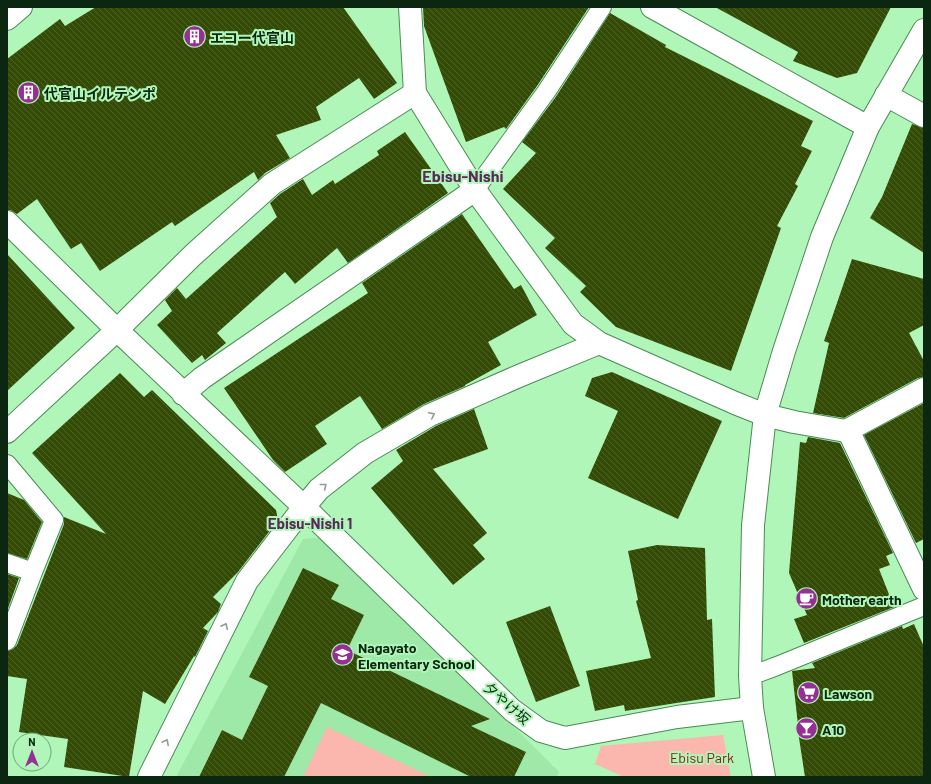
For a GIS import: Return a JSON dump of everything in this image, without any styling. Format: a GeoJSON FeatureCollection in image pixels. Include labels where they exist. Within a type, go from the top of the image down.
{"type":"FeatureCollection","features":[{"type":"Feature","properties":{"kind":"street"},"geometry":{"type":"LineString","coordinates":[[7,18],[21,7]]}},
{"type":"Feature","properties":{"kind":"street"},"geometry":{"type":"LineString","coordinates":[[410,7],[415,93],[475,190],[573,324],[598,342],[678,379],[765,415],[794,422],[846,431],[924,389]]}},
{"type":"Feature","properties":{"kind":"street"},"geometry":{"type":"LineString","coordinates":[[652,7],[868,127]]}},
{"type":"Feature","properties":{"kind":"street"},"geometry":{"type":"LineString","coordinates":[[764,777],[752,708],[750,676],[754,525],[765,415],[784,351],[822,237],[868,127],[924,30]]}},
{"type":"Feature","properties":{"kind":"street"},"geometry":{"type":"LineString","coordinates":[[7,432],[117,330],[193,255],[272,184],[415,93]]}},
{"type":"Feature","properties":{"kind":"street"},"geometry":{"type":"LineString","coordinates":[[886,95],[924,116]]}},
{"type":"Feature","properties":{"kind":"street"},"geometry":{"type":"LineString","coordinates":[[183,394],[202,378],[475,190]]}},
{"type":"Feature","properties":{"kind":"street","name":"夕やけ坂"},"geometry":{"type":"LineString","coordinates":[[7,222],[183,394],[304,507],[512,710],[541,731],[565,738],[677,717],[752,708]]}},
{"type":"Feature","properties":{"kind":"street"},"geometry":{"type":"LineString","coordinates":[[149,777],[247,581],[319,489],[365,453],[430,415],[598,342]]}},
{"type":"Feature","properties":{"kind":"street"},"geometry":{"type":"LineString","coordinates":[[848,430],[924,588]]}},
{"type":"Feature","properties":{"kind":"lane"},"geometry":{"type":"LineString","coordinates":[[475,190],[546,92],[602,7]]}},
{"type":"Feature","properties":{"kind":"lane"},"geometry":{"type":"LineString","coordinates":[[7,464],[54,520],[7,641]]}},
{"type":"Feature","properties":{"kind":"lane"},"geometry":{"type":"LineString","coordinates":[[7,563],[33,572]]}},
{"type":"Feature","properties":{"kind":"lane"},"geometry":{"type":"LineString","coordinates":[[750,676],[924,606]]}},
{"type":"Feature","properties":{"kind":"shaded area","name":"Nagayato Elementary School"},"geometry":{"type":"Polygon","coordinates":[[[325,537],[559,772],[557,777],[176,777],[303,539],[325,537]]]}},
{"type":"Feature","properties":{"kind":"green space"},"geometry":{"type":"Polygon","coordinates":[[[327,727],[431,777],[303,777],[327,727]]]}},
{"type":"Feature","properties":{"kind":"green space","name":"Ebisu Park"},"geometry":{"type":"Polygon","coordinates":[[[723,735],[731,777],[624,777],[595,764],[601,746],[723,735]]]}},
{"type":"Feature","properties":{"kind":"building"},"geometry":{"type":"Polygon","coordinates":[[[96,7],[343,7],[397,83],[374,99],[359,78],[316,107],[321,120],[276,135],[290,158],[265,173],[258,180],[254,172],[175,226],[172,222],[100,271],[81,243],[71,249],[37,199],[17,214],[7,210],[7,59],[60,19],[65,26],[96,7]]]}},
{"type":"Feature","properties":{"kind":"building"},"geometry":{"type":"Polygon","coordinates":[[[423,7],[589,7],[537,86],[506,129],[504,127],[466,142],[424,26],[423,7]]]}},
{"type":"Feature","properties":{"kind":"building"},"geometry":{"type":"Polygon","coordinates":[[[715,7],[891,7],[857,73],[837,78],[793,61],[798,52],[715,7]]]}},
{"type":"Feature","properties":{"kind":"building"},"geometry":{"type":"Polygon","coordinates":[[[610,13],[666,45],[665,47],[813,121],[801,146],[812,151],[795,184],[798,186],[777,226],[781,228],[731,371],[616,327],[580,292],[586,286],[545,248],[555,238],[503,189],[536,153],[522,142],[555,98],[610,13]]]}},
{"type":"Feature","properties":{"kind":"building"},"geometry":{"type":"Polygon","coordinates":[[[912,124],[924,128],[924,253],[870,218],[882,197],[912,124]]]}},
{"type":"Feature","properties":{"kind":"building"},"geometry":{"type":"Polygon","coordinates":[[[405,132],[448,193],[348,263],[337,248],[295,284],[285,272],[217,333],[226,343],[205,360],[202,355],[192,363],[157,325],[172,311],[165,300],[177,288],[186,299],[277,217],[270,203],[280,194],[303,179],[312,195],[333,180],[335,184],[379,155],[377,151],[405,132]]]}},
{"type":"Feature","properties":{"kind":"building"},"geometry":{"type":"Polygon","coordinates":[[[462,214],[514,289],[521,285],[537,315],[488,342],[501,365],[465,386],[424,404],[382,429],[360,396],[315,426],[327,444],[285,472],[273,460],[224,388],[368,293],[362,283],[462,214]]]}},
{"type":"Feature","properties":{"kind":"building"},"geometry":{"type":"Polygon","coordinates":[[[7,254],[75,328],[7,391],[7,254]]]}},
{"type":"Feature","properties":{"kind":"building"},"geometry":{"type":"Polygon","coordinates":[[[852,259],[924,279],[924,325],[909,333],[924,361],[924,377],[918,378],[844,418],[813,413],[829,343],[824,341],[852,259]]]}},
{"type":"Feature","properties":{"kind":"building"},"geometry":{"type":"Polygon","coordinates":[[[612,372],[722,421],[678,519],[588,478],[618,411],[585,396],[592,378],[612,372]]]}},
{"type":"Feature","properties":{"kind":"building"},"geometry":{"type":"Polygon","coordinates":[[[120,373],[144,397],[152,390],[276,510],[278,520],[238,572],[213,597],[221,604],[218,612],[203,628],[208,631],[195,657],[194,656],[165,704],[143,691],[129,777],[64,767],[68,739],[52,737],[52,732],[19,732],[27,679],[7,676],[7,651],[13,649],[17,645],[64,524],[64,517],[106,534],[32,453],[120,373]]]}},
{"type":"Feature","properties":{"kind":"building"},"geometry":{"type":"Polygon","coordinates":[[[924,403],[924,539],[916,543],[864,435],[924,403]]]}},
{"type":"Feature","properties":{"kind":"building"},"geometry":{"type":"Polygon","coordinates":[[[474,409],[488,449],[433,469],[487,533],[473,545],[485,559],[453,585],[371,488],[403,461],[396,450],[436,426],[474,409]]]}},
{"type":"Feature","properties":{"kind":"building"},"geometry":{"type":"Polygon","coordinates":[[[808,437],[840,443],[893,553],[886,556],[890,565],[879,569],[894,607],[804,643],[794,619],[807,615],[789,573],[800,442],[806,443],[808,437]]]}},
{"type":"Feature","properties":{"kind":"building"},"geometry":{"type":"Polygon","coordinates":[[[7,493],[24,500],[42,522],[27,559],[7,553],[7,493]]]}},
{"type":"Feature","properties":{"kind":"building"},"geometry":{"type":"Polygon","coordinates":[[[657,545],[705,548],[707,620],[712,619],[715,697],[625,711],[624,705],[595,711],[586,671],[651,658],[636,601],[638,600],[628,551],[657,545]]]}},
{"type":"Feature","properties":{"kind":"building"},"geometry":{"type":"Polygon","coordinates":[[[303,568],[339,585],[331,599],[364,615],[347,650],[490,719],[471,726],[526,752],[514,777],[471,777],[321,703],[284,777],[199,777],[222,730],[242,740],[268,686],[249,677],[303,568]]]}},
{"type":"Feature","properties":{"kind":"building"},"geometry":{"type":"Polygon","coordinates":[[[7,574],[19,578],[7,611],[7,574]]]}},
{"type":"Feature","properties":{"kind":"building"},"geometry":{"type":"Polygon","coordinates":[[[550,606],[580,686],[536,702],[506,622],[550,606]]]}},
{"type":"Feature","properties":{"kind":"building"},"geometry":{"type":"Polygon","coordinates":[[[914,624],[924,647],[924,777],[805,777],[797,725],[792,671],[815,668],[812,663],[902,626],[903,629],[914,624]]]}},
{"type":"Feature","properties":{"kind":"place","name":"エコー代官山"},"geometry":{"type":"Point","coordinates":[195,37]}},
{"type":"Feature","properties":{"kind":"place","name":"代官山イルテンポ"},"geometry":{"type":"Point","coordinates":[28,93]}},
{"type":"Feature","properties":{"kind":"place","name":"Mother earth"},"geometry":{"type":"Point","coordinates":[806,599]}},
{"type":"Feature","properties":{"kind":"place","name":"Nagayato Elementary School"},"geometry":{"type":"Point","coordinates":[342,655]}},
{"type":"Feature","properties":{"kind":"place","name":"Lawson"},"geometry":{"type":"Point","coordinates":[808,693]}},
{"type":"Feature","properties":{"kind":"place","name":"A10"},"geometry":{"type":"Point","coordinates":[806,729]}},
{"type":"Feature","properties":{"kind":"district","name":"Ebisu-Nishi"},"geometry":{"type":"Point","coordinates":[463,175]}},
{"type":"Feature","properties":{"kind":"district","name":"Ebisu-Nishi 1"},"geometry":{"type":"Point","coordinates":[310,523]}}]}
